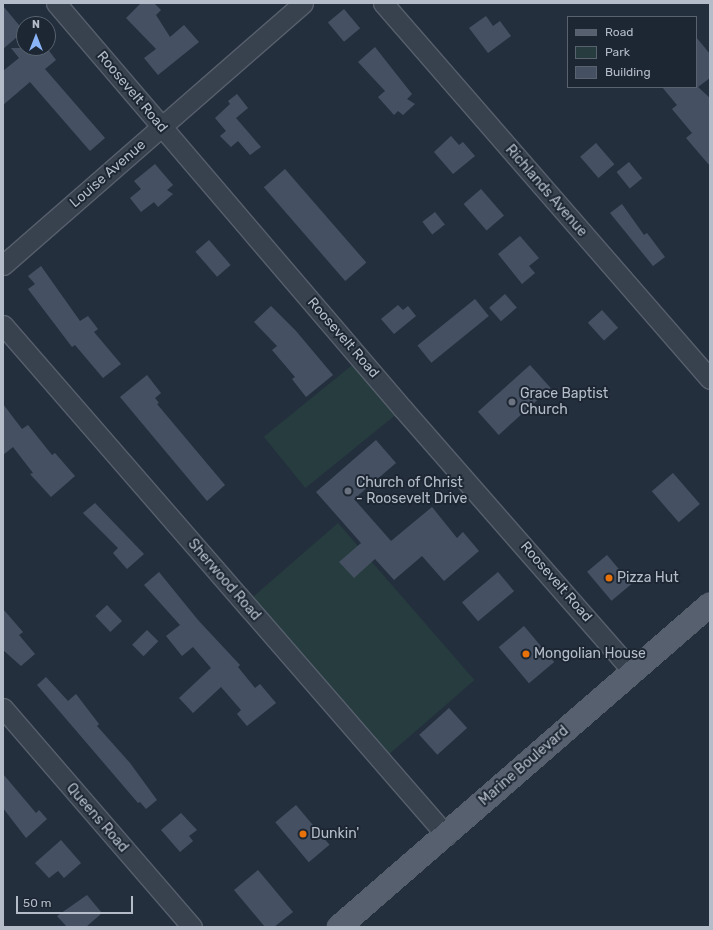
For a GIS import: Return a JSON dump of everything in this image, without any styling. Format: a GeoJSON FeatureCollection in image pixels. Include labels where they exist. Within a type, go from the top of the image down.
{"type":"FeatureCollection","features":[{"type":"Feature","properties":{"kind":"main road","name":"Marine Boulevard"},"geometry":{"type":"LineString","coordinates":[[339,927],[632,671],[710,605]]}},
{"type":"Feature","properties":{"kind":"street","name":"Roosevelt Road"},"geometry":{"type":"LineString","coordinates":[[56,3],[161,127],[632,671]]}},
{"type":"Feature","properties":{"kind":"street","name":"Louise Avenue"},"geometry":{"type":"LineString","coordinates":[[3,266],[303,3]]}},
{"type":"Feature","properties":{"kind":"street","name":"Richlands Avenue"},"geometry":{"type":"LineString","coordinates":[[383,3],[710,379]]}},
{"type":"Feature","properties":{"kind":"street","name":"Sherwood Road"},"geometry":{"type":"LineString","coordinates":[[3,325],[446,835]]}},
{"type":"Feature","properties":{"kind":"street","name":"Queens Road"},"geometry":{"type":"LineString","coordinates":[[3,708],[192,927]]}},
{"type":"Feature","properties":{"kind":"green space"},"geometry":{"type":"Polygon","coordinates":[[[361,358],[403,409],[305,488],[264,437],[361,358]]]}},
{"type":"Feature","properties":{"kind":"green space"},"geometry":{"type":"Polygon","coordinates":[[[338,523],[474,680],[382,761],[245,604],[338,523]]]}},
{"type":"Feature","properties":{"kind":"building"},"geometry":{"type":"Polygon","coordinates":[[[141,3],[154,3],[161,10],[156,15],[170,37],[184,25],[199,42],[158,75],[144,58],[156,49],[126,18],[141,3]]]}},
{"type":"Feature","properties":{"kind":"building"},"geometry":{"type":"Polygon","coordinates":[[[3,6],[16,21],[16,38],[3,49],[3,6]]]}},
{"type":"Feature","properties":{"kind":"building"},"geometry":{"type":"Polygon","coordinates":[[[344,9],[360,28],[344,42],[328,22],[344,9]]]}},
{"type":"Feature","properties":{"kind":"building"},"geometry":{"type":"Polygon","coordinates":[[[486,16],[493,26],[500,21],[511,36],[488,53],[469,28],[486,16]]]}},
{"type":"Feature","properties":{"kind":"building"},"geometry":{"type":"Polygon","coordinates":[[[697,38],[710,54],[710,78],[698,87],[710,98],[710,166],[686,138],[692,133],[672,109],[677,105],[663,88],[697,88],[697,38]]]}},
{"type":"Feature","properties":{"kind":"building"},"geometry":{"type":"Polygon","coordinates":[[[375,47],[412,94],[407,99],[415,104],[403,115],[398,111],[394,115],[378,97],[385,91],[358,62],[375,47]]]}},
{"type":"Feature","properties":{"kind":"building"},"geometry":{"type":"Polygon","coordinates":[[[11,48],[16,48],[16,54],[11,48]]]}},
{"type":"Feature","properties":{"kind":"building"},"geometry":{"type":"Polygon","coordinates":[[[17,56],[53,56],[56,60],[45,69],[105,138],[90,151],[30,82],[3,105],[3,71],[19,58],[17,56]]]}},
{"type":"Feature","properties":{"kind":"building"},"geometry":{"type":"Polygon","coordinates":[[[237,94],[248,108],[236,118],[261,147],[250,155],[238,141],[231,147],[220,136],[226,131],[215,118],[230,104],[228,101],[237,94]]]}},
{"type":"Feature","properties":{"kind":"building"},"geometry":{"type":"Polygon","coordinates":[[[451,136],[459,145],[463,142],[475,156],[453,174],[434,152],[451,136]]]}},
{"type":"Feature","properties":{"kind":"building"},"geometry":{"type":"Polygon","coordinates":[[[596,143],[614,164],[599,178],[580,157],[596,143]]]}},
{"type":"Feature","properties":{"kind":"building"},"geometry":{"type":"Polygon","coordinates":[[[629,162],[642,178],[630,188],[617,172],[629,162]]]}},
{"type":"Feature","properties":{"kind":"building"},"geometry":{"type":"Polygon","coordinates":[[[155,164],[173,185],[167,190],[173,194],[158,207],[154,202],[141,212],[130,198],[141,189],[134,181],[155,164]]]}},
{"type":"Feature","properties":{"kind":"building"},"geometry":{"type":"Polygon","coordinates":[[[285,169],[366,263],[345,281],[264,187],[285,169]]]}},
{"type":"Feature","properties":{"kind":"building"},"geometry":{"type":"Polygon","coordinates":[[[481,189],[504,215],[487,231],[464,204],[481,189]]]}},
{"type":"Feature","properties":{"kind":"building"},"geometry":{"type":"Polygon","coordinates":[[[622,204],[644,235],[647,233],[665,257],[653,266],[610,213],[622,204]]]}},
{"type":"Feature","properties":{"kind":"building"},"geometry":{"type":"Polygon","coordinates":[[[435,212],[445,225],[432,234],[422,222],[435,212]]]}},
{"type":"Feature","properties":{"kind":"building"},"geometry":{"type":"Polygon","coordinates":[[[520,236],[539,258],[529,266],[535,273],[522,284],[498,254],[520,236]]]}},
{"type":"Feature","properties":{"kind":"building"},"geometry":{"type":"Polygon","coordinates":[[[209,240],[231,265],[217,277],[195,252],[209,240]]]}},
{"type":"Feature","properties":{"kind":"building"},"geometry":{"type":"Polygon","coordinates":[[[41,266],[80,321],[88,316],[98,329],[94,332],[121,364],[103,378],[75,345],[72,347],[28,289],[35,284],[28,276],[41,266]]]}},
{"type":"Feature","properties":{"kind":"building"},"geometry":{"type":"Polygon","coordinates":[[[505,294],[517,308],[501,321],[489,308],[505,294]]]}},
{"type":"Feature","properties":{"kind":"building"},"geometry":{"type":"Polygon","coordinates":[[[475,299],[489,316],[431,363],[417,346],[475,299]]]}},
{"type":"Feature","properties":{"kind":"building"},"geometry":{"type":"Polygon","coordinates":[[[398,305],[403,310],[408,306],[416,316],[394,334],[381,319],[398,305]]]}},
{"type":"Feature","properties":{"kind":"building"},"geometry":{"type":"Polygon","coordinates":[[[271,306],[296,331],[333,375],[306,397],[292,379],[295,377],[272,350],[277,346],[254,322],[271,306]]]}},
{"type":"Feature","properties":{"kind":"building"},"geometry":{"type":"Polygon","coordinates":[[[602,310],[618,328],[604,341],[588,323],[602,310]]]}},
{"type":"Feature","properties":{"kind":"building"},"geometry":{"type":"Polygon","coordinates":[[[530,365],[551,388],[499,435],[478,412],[530,365]]]}},
{"type":"Feature","properties":{"kind":"building"},"geometry":{"type":"Polygon","coordinates":[[[147,375],[161,393],[155,398],[159,403],[157,404],[225,485],[207,501],[120,397],[147,375]]]}},
{"type":"Feature","properties":{"kind":"building"},"geometry":{"type":"Polygon","coordinates":[[[3,404],[22,429],[28,425],[52,455],[55,453],[75,476],[51,497],[30,474],[33,473],[13,447],[3,455],[3,404]]]}},
{"type":"Feature","properties":{"kind":"building"},"geometry":{"type":"Polygon","coordinates":[[[376,440],[396,463],[354,499],[391,541],[432,507],[457,538],[463,532],[479,551],[444,581],[422,556],[394,580],[375,559],[354,578],[339,562],[361,543],[316,492],[376,440]]]}},
{"type":"Feature","properties":{"kind":"building"},"geometry":{"type":"Polygon","coordinates":[[[673,473],[700,504],[679,522],[652,491],[673,473]]]}},
{"type":"Feature","properties":{"kind":"building"},"geometry":{"type":"Polygon","coordinates":[[[95,503],[144,554],[127,569],[113,553],[118,548],[83,513],[95,503]]]}},
{"type":"Feature","properties":{"kind":"building","name":"Pizza Hut"},"geometry":{"type":"Polygon","coordinates":[[[607,555],[631,584],[612,601],[587,572],[607,555]]]}},
{"type":"Feature","properties":{"kind":"building"},"geometry":{"type":"Polygon","coordinates":[[[159,572],[198,620],[240,665],[238,667],[255,688],[260,684],[276,703],[247,726],[237,714],[241,710],[221,687],[193,713],[179,698],[211,668],[193,647],[182,656],[166,636],[180,625],[144,585],[159,572]]]}},
{"type":"Feature","properties":{"kind":"building"},"geometry":{"type":"Polygon","coordinates":[[[498,572],[514,591],[478,621],[462,602],[498,572]]]}},
{"type":"Feature","properties":{"kind":"building"},"geometry":{"type":"Polygon","coordinates":[[[107,605],[122,621],[110,632],[95,616],[107,605]]]}},
{"type":"Feature","properties":{"kind":"building"},"geometry":{"type":"Polygon","coordinates":[[[3,609],[23,632],[19,635],[35,654],[21,666],[3,650],[3,609]]]}},
{"type":"Feature","properties":{"kind":"building","name":"Mongolian House"},"geometry":{"type":"Polygon","coordinates":[[[524,626],[554,662],[529,683],[499,647],[524,626]]]}},
{"type":"Feature","properties":{"kind":"building"},"geometry":{"type":"Polygon","coordinates":[[[147,630],[158,641],[143,656],[132,645],[147,630]]]}},
{"type":"Feature","properties":{"kind":"building"},"geometry":{"type":"Polygon","coordinates":[[[46,677],[68,701],[76,694],[99,724],[97,726],[130,763],[157,800],[146,809],[140,802],[138,803],[37,685],[46,677]]]}},
{"type":"Feature","properties":{"kind":"building"},"geometry":{"type":"Polygon","coordinates":[[[449,708],[467,728],[437,755],[419,735],[449,708]]]}},
{"type":"Feature","properties":{"kind":"building"},"geometry":{"type":"Polygon","coordinates":[[[3,774],[36,813],[39,810],[47,819],[26,838],[3,808],[3,774]]]}},
{"type":"Feature","properties":{"kind":"building","name":"Dunkin'"},"geometry":{"type":"Polygon","coordinates":[[[296,805],[329,845],[309,862],[275,822],[296,805]]]}},
{"type":"Feature","properties":{"kind":"building"},"geometry":{"type":"Polygon","coordinates":[[[181,813],[197,830],[189,836],[193,841],[180,852],[161,830],[181,813]]]}},
{"type":"Feature","properties":{"kind":"building"},"geometry":{"type":"Polygon","coordinates":[[[61,840],[81,863],[64,878],[58,871],[49,878],[35,863],[61,840]]]}},
{"type":"Feature","properties":{"kind":"building"},"geometry":{"type":"Polygon","coordinates":[[[258,870],[293,912],[274,927],[265,927],[234,890],[258,870]]]}},
{"type":"Feature","properties":{"kind":"building"},"geometry":{"type":"Polygon","coordinates":[[[87,895],[102,913],[86,927],[67,927],[57,916],[87,895]]]}},
{"type":"Feature","properties":{"kind":"place","name":"Grace Baptist Church"},"geometry":{"type":"Point","coordinates":[512,402]}},
{"type":"Feature","properties":{"kind":"place","name":"Church of Christ - Roosevelt Drive"},"geometry":{"type":"Point","coordinates":[348,491]}},
{"type":"Feature","properties":{"kind":"place","name":"Pizza Hut"},"geometry":{"type":"Point","coordinates":[609,578]}},
{"type":"Feature","properties":{"kind":"place","name":"Mongolian House"},"geometry":{"type":"Point","coordinates":[526,654]}},
{"type":"Feature","properties":{"kind":"place","name":"Dunkin'"},"geometry":{"type":"Point","coordinates":[303,834]}}]}
